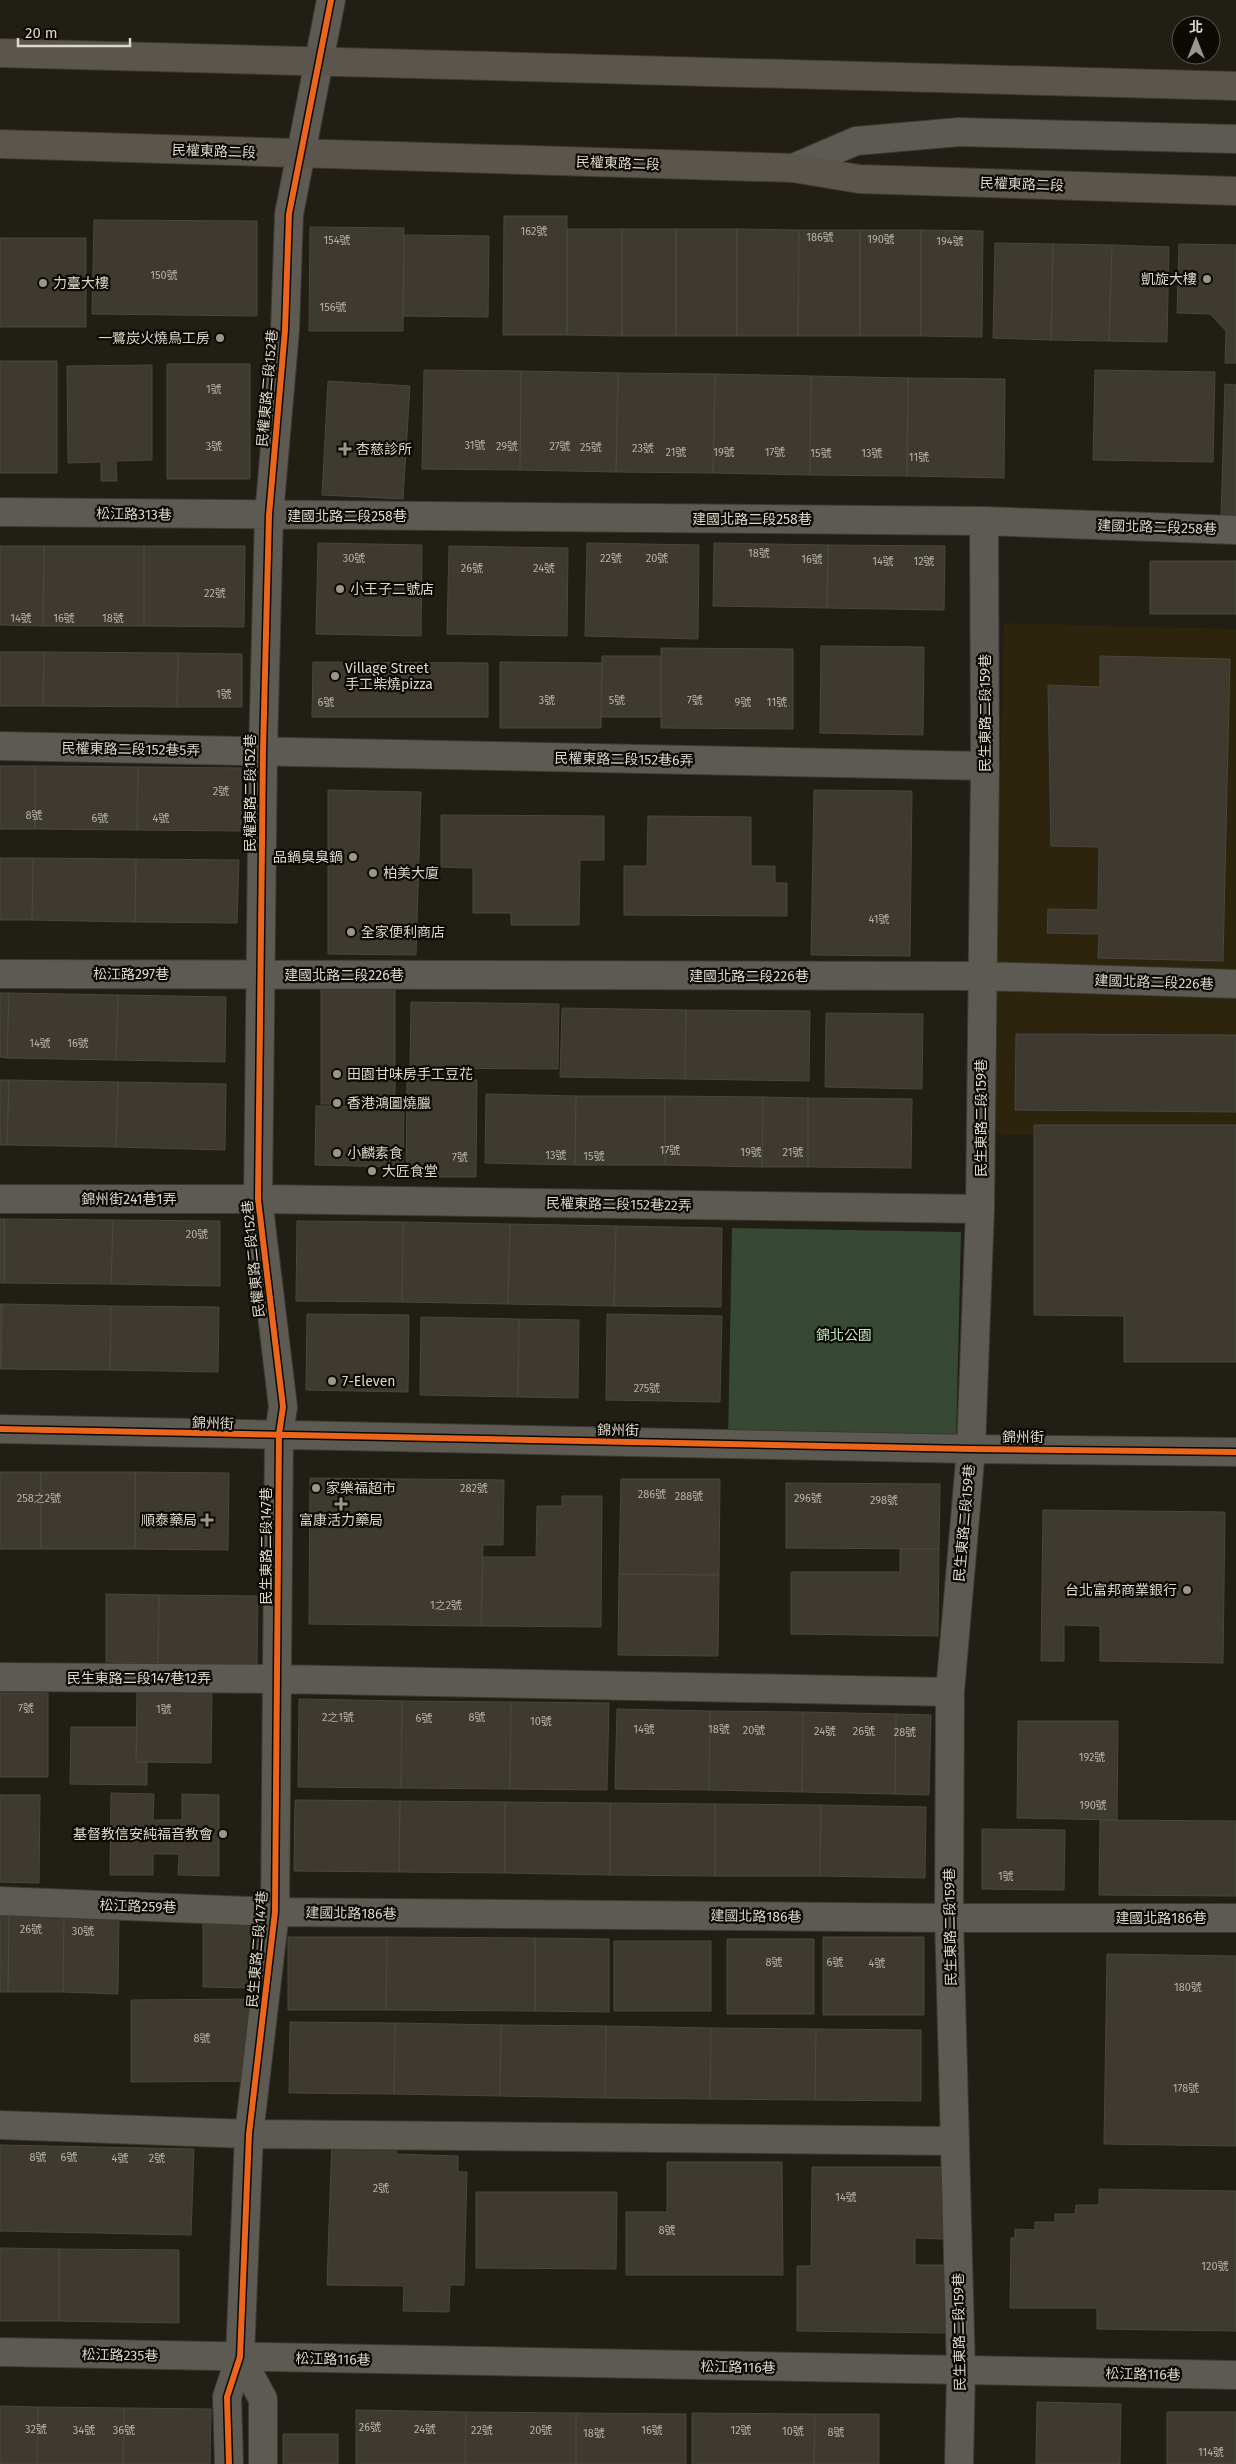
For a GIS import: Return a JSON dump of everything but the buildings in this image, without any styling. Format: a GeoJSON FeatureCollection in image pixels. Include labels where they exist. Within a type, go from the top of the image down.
{"type":"FeatureCollection","features":[{"type":"Feature","properties":{"kind":"main road"},"geometry":{"type":"LineString","coordinates":[[0,52],[1236,86]]}},
{"type":"Feature","properties":{"kind":"main road","name":"民權東路二段"},"geometry":{"type":"LineString","coordinates":[[0,144],[793,168],[859,179],[1236,191]]}},
{"type":"Feature","properties":{"kind":"street","name":"民權東路二段152巷"},"geometry":{"type":"LineString","coordinates":[[279,1434],[283,1407],[258,1199],[263,752],[269,515],[284,330],[289,214],[331,0]]}},
{"type":"Feature","properties":{"kind":"street"},"geometry":{"type":"LineString","coordinates":[[793,168],[856,141],[959,132],[1236,139]]}},
{"type":"Feature","properties":{"kind":"street","name":"松江路313巷"},"geometry":{"type":"LineString","coordinates":[[0,512],[269,515]]}},
{"type":"Feature","properties":{"kind":"street","name":"建國北路二段258巷"},"geometry":{"type":"LineString","coordinates":[[269,515],[984,521],[1236,530]]}},
{"type":"Feature","properties":{"kind":"street","name":"民生東路二段159巷"},"geometry":{"type":"LineString","coordinates":[[959,2464],[961,2371],[953,2141],[949,1918],[950,1692],[971,1450],[980,1209],[985,766],[984,521]]}},
{"type":"Feature","properties":{"kind":"street","name":"民權東路二段152巷5弄"},"geometry":{"type":"LineString","coordinates":[[0,746],[263,752]]}},
{"type":"Feature","properties":{"kind":"street","name":"民權東路二段152巷6弄"},"geometry":{"type":"LineString","coordinates":[[263,752],[985,766]]}},
{"type":"Feature","properties":{"kind":"street","name":"松江路297巷"},"geometry":{"type":"LineString","coordinates":[[0,974],[262,975]]}},
{"type":"Feature","properties":{"kind":"street","name":"建國北路二段226巷"},"geometry":{"type":"LineString","coordinates":[[262,975],[982,976],[1236,984]]}},
{"type":"Feature","properties":{"kind":"street","name":"錦州街241巷1弄"},"geometry":{"type":"LineString","coordinates":[[0,1199],[258,1199]]}},
{"type":"Feature","properties":{"kind":"street","name":"民權東路二段152巷22弄"},"geometry":{"type":"LineString","coordinates":[[258,1199],[980,1209]]}},
{"type":"Feature","properties":{"kind":"street","name":"錦州街"},"geometry":{"type":"LineString","coordinates":[[0,1429],[241,1436],[279,1434],[334,1437],[971,1450],[1236,1452]]}},
{"type":"Feature","properties":{"kind":"street","name":"民生東路二段147巷"},"geometry":{"type":"LineString","coordinates":[[229,2464],[227,2397],[240,2358],[249,2134],[275,1912],[279,1434]]}},
{"type":"Feature","properties":{"kind":"street","name":"民生東路二段147巷12弄"},"geometry":{"type":"LineString","coordinates":[[0,1677],[950,1692]]}},
{"type":"Feature","properties":{"kind":"street","name":"松江路259巷"},"geometry":{"type":"LineString","coordinates":[[0,1901],[275,1912]]}},
{"type":"Feature","properties":{"kind":"street","name":"建國北路186巷"},"geometry":{"type":"LineString","coordinates":[[275,1912],[949,1918],[1236,1918]]}},
{"type":"Feature","properties":{"kind":"street"},"geometry":{"type":"LineString","coordinates":[[0,2125],[249,2134],[953,2141]]}},
{"type":"Feature","properties":{"kind":"street","name":"松江路235巷"},"geometry":{"type":"LineString","coordinates":[[0,2352],[240,2358]]}},
{"type":"Feature","properties":{"kind":"street"},"geometry":{"type":"LineString","coordinates":[[240,2358],[263,2399],[263,2464]]}},
{"type":"Feature","properties":{"kind":"street","name":"松江路116巷"},"geometry":{"type":"LineString","coordinates":[[240,2358],[1236,2375]]}},
{"type":"Feature","properties":{"kind":"shaded area"},"geometry":{"type":"Polygon","coordinates":[[[1004,623],[1236,629],[1236,1140],[991,1134],[1004,623]]]}},
{"type":"Feature","properties":{"kind":"green space","name":"錦北公園"},"geometry":{"type":"Polygon","coordinates":[[[732,1228],[961,1232],[956,1443],[728,1440],[732,1228]]]}},
{"type":"Feature","properties":{"kind":"cycle path"},"geometry":{"type":"LineString","coordinates":[[229,2464],[227,2397],[240,2357],[249,2134],[275,1912],[279,1434],[283,1407],[258,1199],[263,752],[269,515],[285,330],[289,214],[331,0]]}},
{"type":"Feature","properties":{"kind":"cycle path"},"geometry":{"type":"LineString","coordinates":[[0,1429],[971,1449],[1236,1452]]}},
{"type":"Feature","properties":{"kind":"place","name":"凱旋大樓"},"geometry":{"type":"Point","coordinates":[1207,279]}},
{"type":"Feature","properties":{"kind":"place","name":"力臺大樓"},"geometry":{"type":"Point","coordinates":[43,283]}},
{"type":"Feature","properties":{"kind":"place","name":"一鷺炭火燒鳥工房"},"geometry":{"type":"Point","coordinates":[220,338]}},
{"type":"Feature","properties":{"kind":"place","name":"杏慈診所"},"geometry":{"type":"Point","coordinates":[345,449]}},
{"type":"Feature","properties":{"kind":"place","name":"小王子二號店"},"geometry":{"type":"Point","coordinates":[340,589]}},
{"type":"Feature","properties":{"kind":"place","name":"Village Street 手工柴燒pizza"},"geometry":{"type":"Point","coordinates":[335,676]}},
{"type":"Feature","properties":{"kind":"place","name":"品鍋臭臭鍋"},"geometry":{"type":"Point","coordinates":[353,857]}},
{"type":"Feature","properties":{"kind":"place","name":"柏美大廈"},"geometry":{"type":"Point","coordinates":[373,873]}},
{"type":"Feature","properties":{"kind":"place","name":"全家便利商店"},"geometry":{"type":"Point","coordinates":[351,932]}},
{"type":"Feature","properties":{"kind":"place","name":"田園甘味房手工豆花"},"geometry":{"type":"Point","coordinates":[337,1074]}},
{"type":"Feature","properties":{"kind":"place","name":"香港鴻圖燒臘"},"geometry":{"type":"Point","coordinates":[337,1103]}},
{"type":"Feature","properties":{"kind":"place","name":"小麟素食"},"geometry":{"type":"Point","coordinates":[337,1153]}},
{"type":"Feature","properties":{"kind":"place","name":"大匠食堂"},"geometry":{"type":"Point","coordinates":[372,1171]}},
{"type":"Feature","properties":{"kind":"place","name":"7-Eleven"},"geometry":{"type":"Point","coordinates":[332,1381]}},
{"type":"Feature","properties":{"kind":"place","name":"家樂福超市"},"geometry":{"type":"Point","coordinates":[316,1488]}},
{"type":"Feature","properties":{"kind":"place","name":"富康活力藥局"},"geometry":{"type":"Point","coordinates":[341,1504]}},
{"type":"Feature","properties":{"kind":"place","name":"順泰藥局"},"geometry":{"type":"Point","coordinates":[207,1520]}},
{"type":"Feature","properties":{"kind":"place","name":"台北富邦商業銀行"},"geometry":{"type":"Point","coordinates":[1187,1590]}},
{"type":"Feature","properties":{"kind":"place","name":"基督教信安純福音教會"},"geometry":{"type":"Point","coordinates":[223,1834]}}]}
